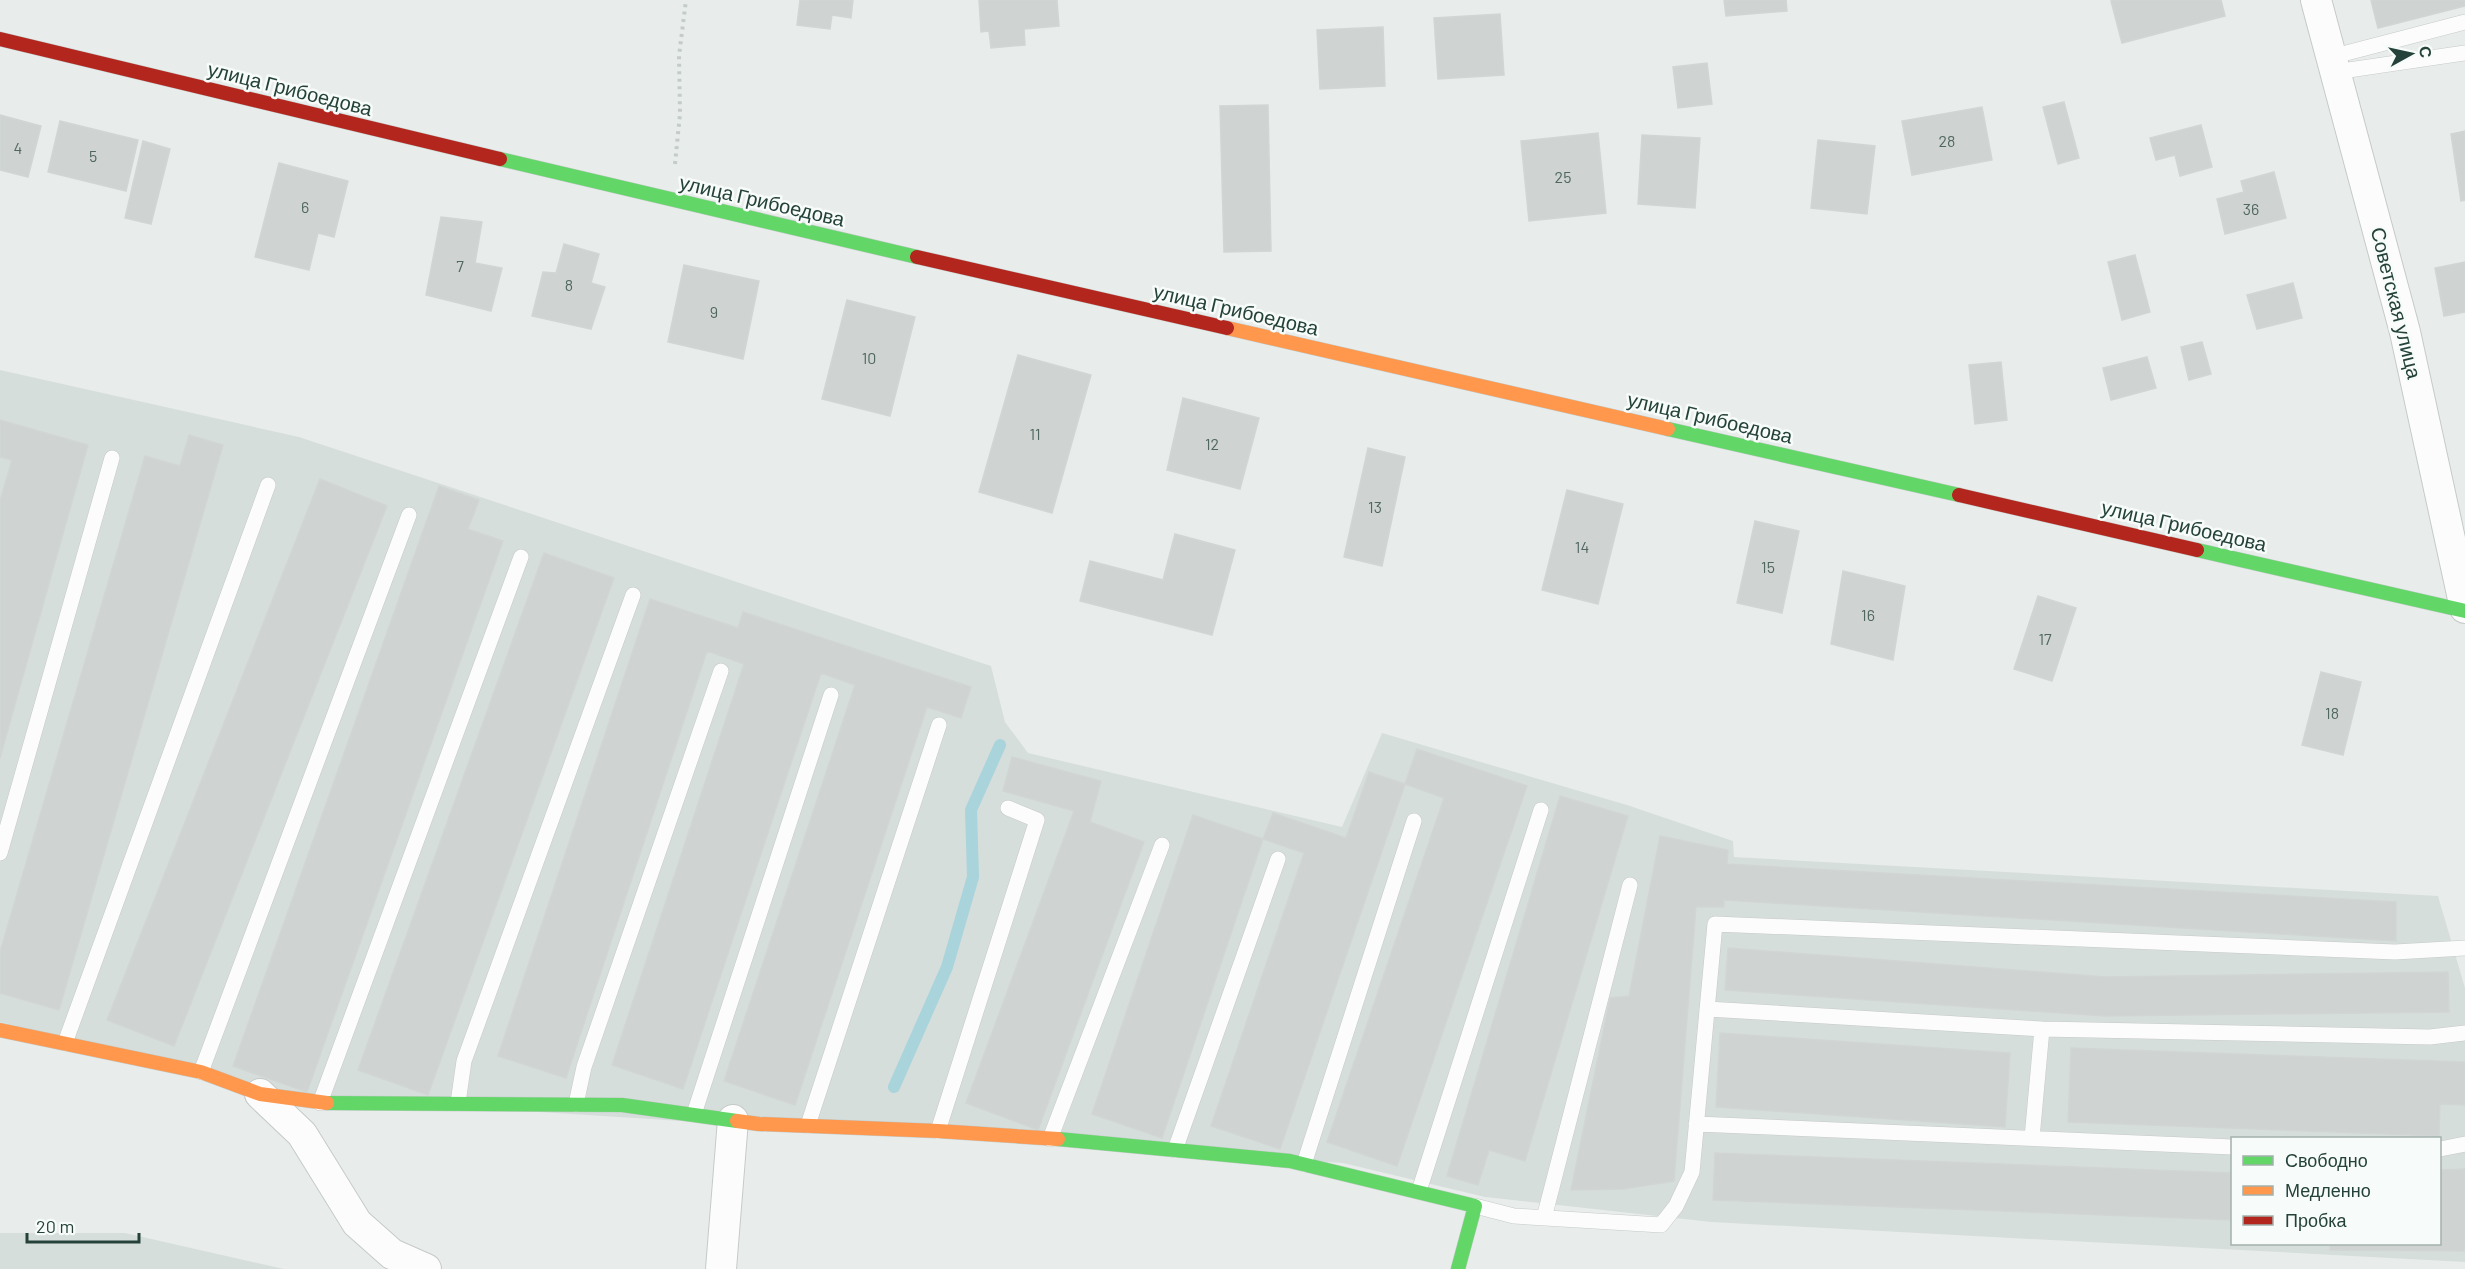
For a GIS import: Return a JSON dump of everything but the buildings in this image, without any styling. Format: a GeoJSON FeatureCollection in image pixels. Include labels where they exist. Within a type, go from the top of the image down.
{"type":"FeatureCollection","features":[{"type":"Feature","properties":{"kind":"street","name":"Советская улица"},"geometry":{"type":"LineString","coordinates":[[2316,0],[2405,332],[2465,609]]}},
{"type":"Feature","properties":{"kind":"street","name":"улица Грибоедова"},"geometry":{"type":"LineString","coordinates":[[0,39],[669,200],[2465,609]]}},
{"type":"Feature","properties":{"kind":"street"},"geometry":{"type":"LineString","coordinates":[[0,1030],[201,1072],[260,1094],[320,1103],[622,1105],[733,1120],[1050,1139],[1304,1164],[1475,1206],[1458,1269]]}},
{"type":"Feature","properties":{"kind":"street"},"geometry":{"type":"LineString","coordinates":[[260,1094],[302,1134],[357,1223],[392,1254],[426,1269]]}},
{"type":"Feature","properties":{"kind":"street"},"geometry":{"type":"LineString","coordinates":[[721,1269],[733,1120]]}},
{"type":"Feature","properties":{"kind":"lane"},"geometry":{"type":"LineString","coordinates":[[2333,65],[2465,22]]}},
{"type":"Feature","properties":{"kind":"lane"},"geometry":{"type":"LineString","coordinates":[[2333,65],[2465,53]]}},
{"type":"Feature","properties":{"kind":"lane"},"geometry":{"type":"LineString","coordinates":[[0,853],[112,458]]}},
{"type":"Feature","properties":{"kind":"lane"},"geometry":{"type":"LineString","coordinates":[[65,1043],[268,485]]}},
{"type":"Feature","properties":{"kind":"lane"},"geometry":{"type":"LineString","coordinates":[[201,1072],[409,515]]}},
{"type":"Feature","properties":{"kind":"lane"},"geometry":{"type":"LineString","coordinates":[[320,1103],[521,557]]}},
{"type":"Feature","properties":{"kind":"lane"},"geometry":{"type":"LineString","coordinates":[[458,1103],[464,1060],[633,595]]}},
{"type":"Feature","properties":{"kind":"lane"},"geometry":{"type":"LineString","coordinates":[[576,1104],[584,1067],[721,671]]}},
{"type":"Feature","properties":{"kind":"lane"},"geometry":{"type":"LineString","coordinates":[[694,1114],[831,695]]}},
{"type":"Feature","properties":{"kind":"lane"},"geometry":{"type":"LineString","coordinates":[[808,1125],[939,725]]}},
{"type":"Feature","properties":{"kind":"lane"},"geometry":{"type":"LineString","coordinates":[[938,1131],[1037,820],[1008,808]]}},
{"type":"Feature","properties":{"kind":"lane"},"geometry":{"type":"LineString","coordinates":[[1419,1191],[1541,810]]}},
{"type":"Feature","properties":{"kind":"lane"},"geometry":{"type":"LineString","coordinates":[[1304,1164],[1414,821]]}},
{"type":"Feature","properties":{"kind":"lane"},"geometry":{"type":"LineString","coordinates":[[1050,1139],[1162,845]]}},
{"type":"Feature","properties":{"kind":"lane"},"geometry":{"type":"LineString","coordinates":[[1175,1150],[1278,859]]}},
{"type":"Feature","properties":{"kind":"lane"},"geometry":{"type":"LineString","coordinates":[[1544,1218],[1630,885]]}},
{"type":"Feature","properties":{"kind":"lane"},"geometry":{"type":"LineString","coordinates":[[1475,1206],[1514,1216],[1661,1225],[1676,1206],[1692,1172],[1715,924],[2395,952],[2465,948]]}},
{"type":"Feature","properties":{"kind":"lane"},"geometry":{"type":"LineString","coordinates":[[1707,1009],[2042,1029],[2430,1037],[2465,1033]]}},
{"type":"Feature","properties":{"kind":"lane"},"geometry":{"type":"LineString","coordinates":[[2032,1138],[2042,1029]]}},
{"type":"Feature","properties":{"kind":"lane"},"geometry":{"type":"LineString","coordinates":[[1696,1124],[2231,1147]]}},
{"type":"Feature","properties":{"kind":"lane"},"geometry":{"type":"LineString","coordinates":[[2441,1149],[2465,1144]]}},
{"type":"Feature","properties":{"kind":"path"},"geometry":{"type":"LineString","coordinates":[[669,200],[677,155],[680,114],[679,56],[686,0]]}},
{"type":"Feature","properties":{"kind":"shaded area"},"geometry":{"type":"Polygon","coordinates":[[[0,370],[299,437],[991,666],[1005,722],[1028,753],[1342,827],[1382,733],[1627,805],[1733,841],[1734,857],[2438,896],[2465,988],[2465,1262],[1711,1222],[1485,1197],[1343,1163],[305,1097],[0,1022],[0,370]]]}},
{"type":"Feature","properties":{"kind":"shaded area"},"geometry":{"type":"Polygon","coordinates":[[[0,1233],[125,1233],[284,1269],[0,1269],[0,1233]]]}},
{"type":"Feature","properties":{"kind":"waterway"},"geometry":{"type":"LineString","coordinates":[[894,1087],[947,967],[973,877],[971,810],[1000,745]]}},
{"type":"Feature","properties":{"kind":"traffic: fast"},"geometry":{"type":"LineString","coordinates":[[500,159],[917,257]]}},
{"type":"Feature","properties":{"kind":"traffic: fast"},"geometry":{"type":"LineString","coordinates":[[1668,429],[1959,495]]}},
{"type":"Feature","properties":{"kind":"traffic: fast"},"geometry":{"type":"LineString","coordinates":[[2197,550],[2465,611]]}},
{"type":"Feature","properties":{"kind":"traffic: fast"},"geometry":{"type":"LineString","coordinates":[[327,1103],[622,1105],[737,1121]]}},
{"type":"Feature","properties":{"kind":"traffic: fast"},"geometry":{"type":"LineString","coordinates":[[1058,1139],[1290,1161],[1475,1206],[1458,1269]]}},
{"type":"Feature","properties":{"kind":"traffic: slow"},"geometry":{"type":"LineString","coordinates":[[1227,328],[1668,429]]}},
{"type":"Feature","properties":{"kind":"traffic: slow"},"geometry":{"type":"LineString","coordinates":[[0,1030],[201,1072],[260,1094],[327,1103]]}},
{"type":"Feature","properties":{"kind":"traffic: slow"},"geometry":{"type":"LineString","coordinates":[[737,1121],[1058,1139]]}},
{"type":"Feature","properties":{"kind":"traffic: jam"},"geometry":{"type":"LineString","coordinates":[[0,39],[500,159]]}},
{"type":"Feature","properties":{"kind":"traffic: jam"},"geometry":{"type":"LineString","coordinates":[[917,257],[1227,328]]}},
{"type":"Feature","properties":{"kind":"traffic: jam"},"geometry":{"type":"LineString","coordinates":[[1959,495],[2197,550]]}}]}
